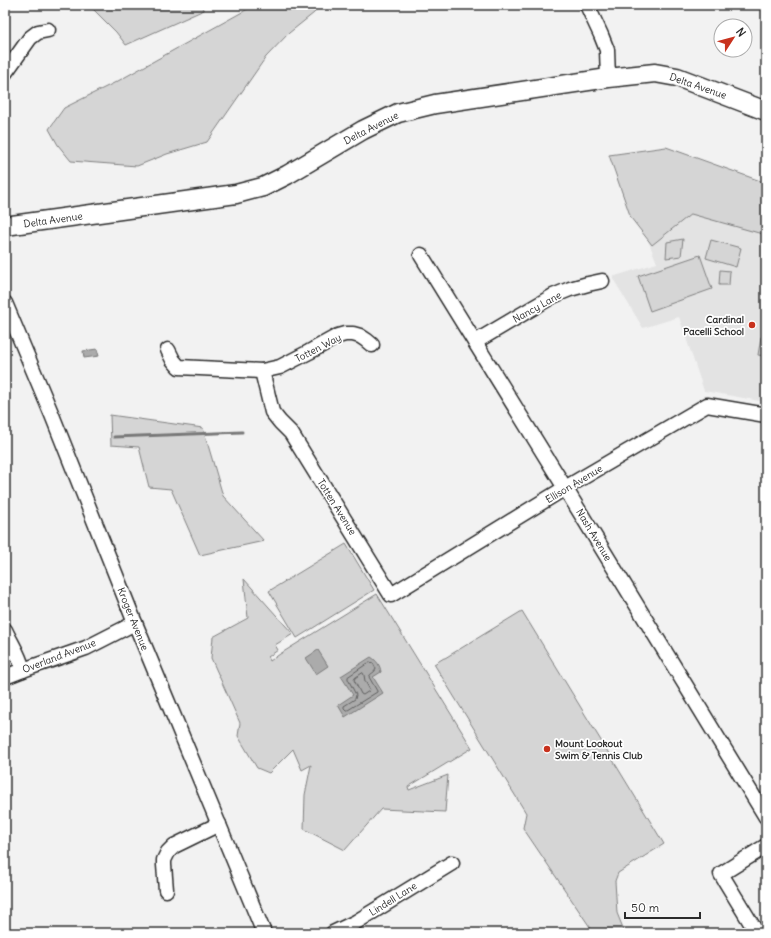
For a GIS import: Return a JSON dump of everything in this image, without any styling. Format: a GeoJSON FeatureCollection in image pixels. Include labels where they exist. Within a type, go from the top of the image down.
{"type":"FeatureCollection","features":[{"type":"Feature","properties":{"kind":"main road","name":"Delta Avenue"},"geometry":{"type":"LineString","coordinates":[[5,226],[236,194],[263,187],[287,175],[363,130],[398,113],[435,104],[608,78],[655,73],[677,77],[766,111]]}},
{"type":"Feature","properties":{"kind":"street"},"geometry":{"type":"LineString","coordinates":[[587,5],[607,50],[608,78]]}},
{"type":"Feature","properties":{"kind":"street"},"geometry":{"type":"LineString","coordinates":[[5,73],[30,38],[38,32],[48,30]]}},
{"type":"Feature","properties":{"kind":"street","name":"Nash Avenue"},"geometry":{"type":"LineString","coordinates":[[421,255],[566,488],[766,817]]}},
{"type":"Feature","properties":{"kind":"street","name":"Nancy Lane"},"geometry":{"type":"LineString","coordinates":[[475,342],[553,296],[570,289],[602,281]]}},
{"type":"Feature","properties":{"kind":"street","name":"Kroger Avenue"},"geometry":{"type":"LineString","coordinates":[[5,303],[52,415],[135,623],[264,933]]}},
{"type":"Feature","properties":{"kind":"street","name":"Totten Way"},"geometry":{"type":"LineString","coordinates":[[168,350],[173,360],[179,367],[262,370],[280,367],[338,336],[345,334],[360,336],[372,345]]}},
{"type":"Feature","properties":{"kind":"street","name":"Totten Avenue"},"geometry":{"type":"LineString","coordinates":[[262,370],[272,412],[291,434],[391,595]]}},
{"type":"Feature","properties":{"kind":"street","name":"Ellison Avenue"},"geometry":{"type":"LineString","coordinates":[[391,595],[566,488],[707,405],[766,415]]}},
{"type":"Feature","properties":{"kind":"street","name":"Overland Avenue"},"geometry":{"type":"LineString","coordinates":[[5,677],[86,648],[135,623]]}},
{"type":"Feature","properties":{"kind":"street"},"geometry":{"type":"LineString","coordinates":[[5,630],[21,661],[23,670]]}},
{"type":"Feature","properties":{"kind":"street"},"geometry":{"type":"LineString","coordinates":[[166,890],[164,860],[168,852],[174,846],[219,824]]}},
{"type":"Feature","properties":{"kind":"street"},"geometry":{"type":"LineString","coordinates":[[757,933],[721,874],[766,846]]}},
{"type":"Feature","properties":{"kind":"street","name":"Lindell Lane"},"geometry":{"type":"LineString","coordinates":[[333,933],[356,922],[452,863]]}},
{"type":"Feature","properties":{"kind":"shaded area"},"geometry":{"type":"Polygon","coordinates":[[[89,5],[201,5],[204,10],[126,45],[116,32],[89,5]]]}},
{"type":"Feature","properties":{"kind":"shaded area"},"geometry":{"type":"Polygon","coordinates":[[[255,5],[320,5],[314,13],[289,33],[266,57],[207,142],[167,154],[137,166],[71,161],[58,145],[49,129],[64,108],[118,81],[255,5]]]}},
{"type":"Feature","properties":{"kind":"shaded area"},"geometry":{"type":"Polygon","coordinates":[[[666,147],[766,183],[766,235],[691,214],[652,245],[631,218],[609,155],[666,147]]]}},
{"type":"Feature","properties":{"kind":"shaded area"},"geometry":{"type":"Polygon","coordinates":[[[635,207],[766,209],[766,402],[704,391],[679,317],[643,328],[612,277],[657,263],[635,207]]]}},
{"type":"Feature","properties":{"kind":"shaded area"},"geometry":{"type":"Polygon","coordinates":[[[683,239],[681,256],[666,258],[667,242],[683,239]]]}},
{"type":"Feature","properties":{"kind":"shaded area"},"geometry":{"type":"Polygon","coordinates":[[[711,240],[741,248],[736,267],[706,258],[711,240]]]}},
{"type":"Feature","properties":{"kind":"shaded area"},"geometry":{"type":"Polygon","coordinates":[[[700,255],[712,289],[650,311],[638,276],[700,255]]]}},
{"type":"Feature","properties":{"kind":"shaded area"},"geometry":{"type":"Polygon","coordinates":[[[720,270],[730,271],[729,285],[719,285],[720,270]]]}},
{"type":"Feature","properties":{"kind":"shaded area"},"geometry":{"type":"Polygon","coordinates":[[[761,337],[766,338],[766,356],[758,355],[761,337]]]}},
{"type":"Feature","properties":{"kind":"shaded area"},"geometry":{"type":"Polygon","coordinates":[[[110,415],[203,428],[223,496],[264,541],[200,555],[171,489],[149,487],[139,447],[111,445],[110,415]]]}},
{"type":"Feature","properties":{"kind":"shaded area"},"geometry":{"type":"Polygon","coordinates":[[[346,544],[374,590],[297,638],[269,591],[346,544]]]}},
{"type":"Feature","properties":{"kind":"shaded area"},"geometry":{"type":"Polygon","coordinates":[[[244,579],[293,634],[275,645],[278,650],[268,657],[270,661],[377,594],[472,748],[408,787],[409,790],[448,775],[445,812],[381,809],[345,850],[304,829],[305,795],[311,765],[302,770],[293,749],[269,773],[257,768],[238,736],[240,723],[211,658],[213,637],[248,618],[244,579]]]}},
{"type":"Feature","properties":{"kind":"shaded area","name":"Mount Lookout Swim & Tennis Club"},"geometry":{"type":"Polygon","coordinates":[[[522,611],[664,844],[618,873],[615,881],[617,913],[625,933],[594,933],[523,828],[526,813],[434,664],[522,611]]]}},
{"type":"Feature","properties":{"kind":"water"},"geometry":{"type":"Polygon","coordinates":[[[97,349],[99,356],[84,358],[83,351],[97,349]]]}},
{"type":"Feature","properties":{"kind":"water"},"geometry":{"type":"Polygon","coordinates":[[[318,650],[328,666],[316,674],[306,658],[318,650]]]}},
{"type":"Feature","properties":{"kind":"water"},"geometry":{"type":"Polygon","coordinates":[[[371,657],[380,667],[381,672],[373,677],[383,693],[345,717],[338,705],[353,695],[341,676],[371,657]]]}},
{"type":"Feature","properties":{"kind":"waterway"},"geometry":{"type":"LineString","coordinates":[[114,437],[242,432]]}},
{"type":"Feature","properties":{"kind":"place","name":"Cardinal Pacelli School"},"geometry":{"type":"Point","coordinates":[752,325]}},
{"type":"Feature","properties":{"kind":"place","name":"Mount Lookout Swim & Tennis Club"},"geometry":{"type":"Point","coordinates":[547,749]}}]}
